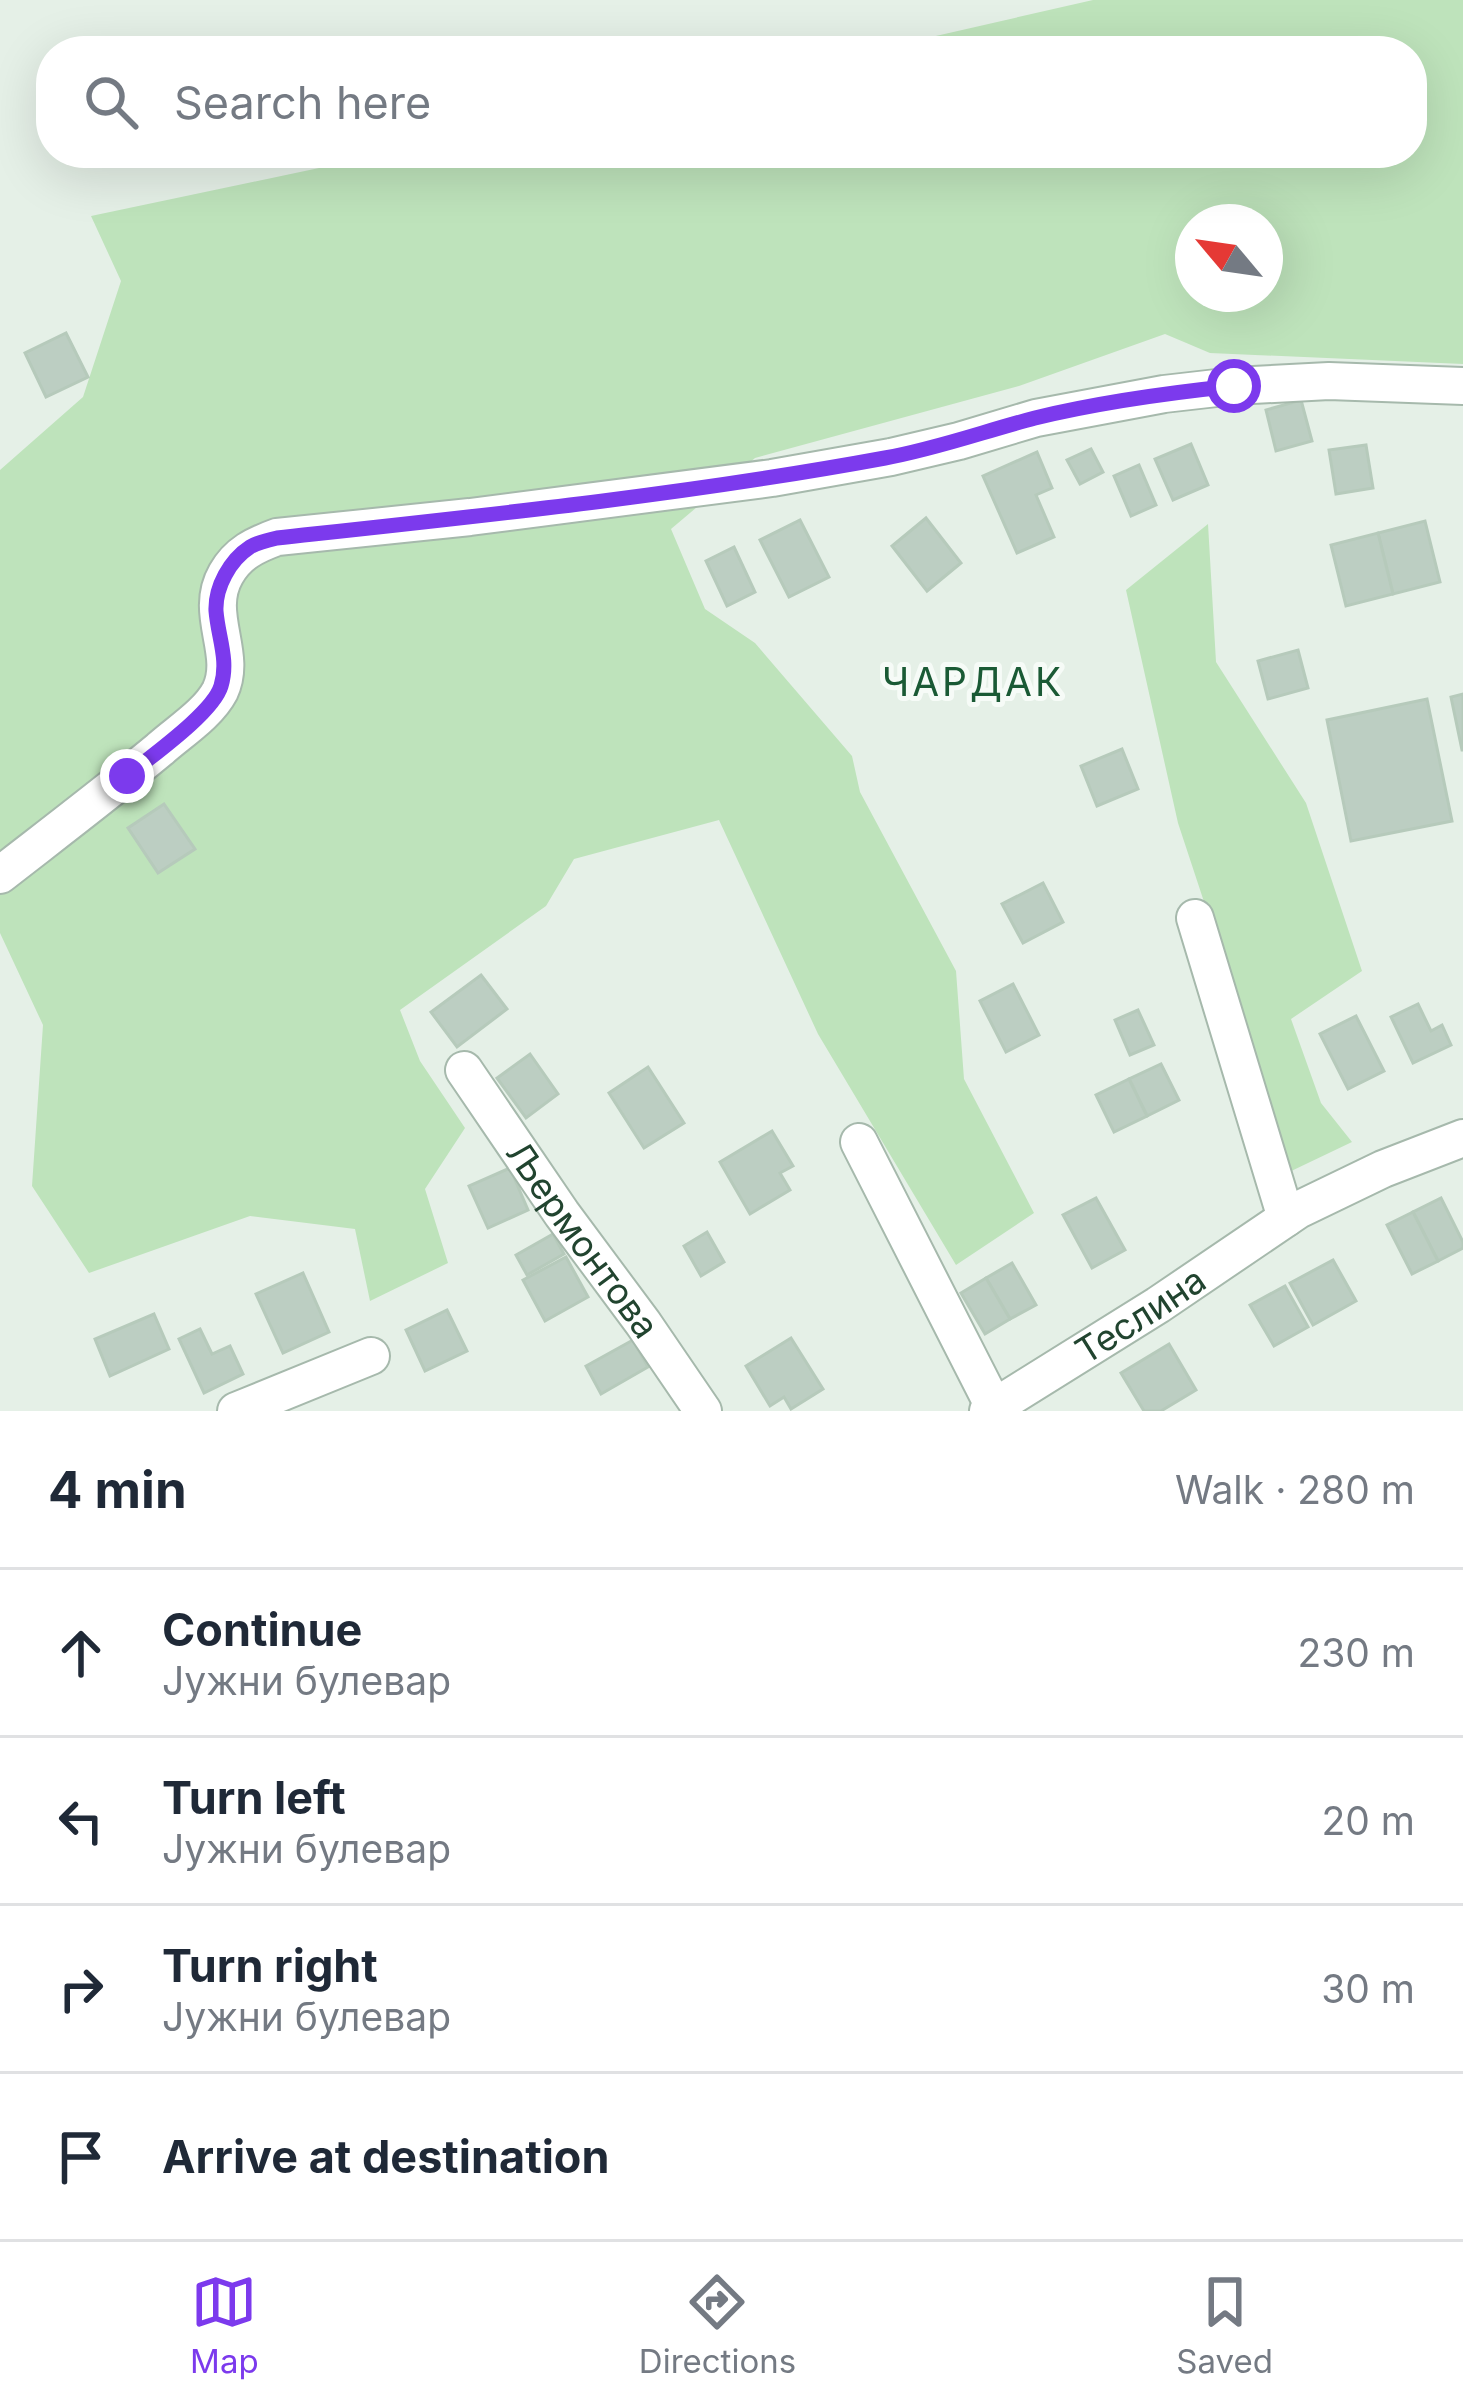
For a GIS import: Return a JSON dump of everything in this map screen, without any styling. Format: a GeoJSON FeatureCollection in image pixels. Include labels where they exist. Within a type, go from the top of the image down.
{"type":"FeatureCollection","features":[{"type":"Feature","properties":{"kind":"street"},"geometry":{"type":"LineString","coordinates":[[0,874],[127,776],[208,706],[221,689],[225,664],[216,610],[218,588],[250,547],[277,538],[772,478],[891,457],[1036,418],[1164,394],[1329,381],[1463,386]]}},
{"type":"Feature","properties":{"kind":"street"},"geometry":{"type":"LineString","coordinates":[[1195,918],[1286,1218]]}},
{"type":"Feature","properties":{"kind":"street","name":"Љермонтова"},"geometry":{"type":"LineString","coordinates":[[464,1070],[703,1411]]}},
{"type":"Feature","properties":{"kind":"street","name":"Теслина"},"geometry":{"type":"LineString","coordinates":[[859,1142],[991,1409],[1286,1218],[1383,1169],[1463,1138]]}},
{"type":"Feature","properties":{"kind":"street"},"geometry":{"type":"LineString","coordinates":[[236,1411],[371,1356]]}},
{"type":"Feature","properties":{"kind":"green space"},"geometry":{"type":"Polygon","coordinates":[[[1093,0],[1463,0],[1463,364],[1210,353],[1165,334],[1019,386],[755,458],[671,529],[705,609],[755,643],[852,756],[860,792],[956,971],[964,1079],[1034,1213],[956,1265],[818,1034],[719,820],[574,859],[546,906],[400,1010],[420,1061],[465,1128],[425,1189],[448,1263],[370,1301],[355,1229],[250,1216],[89,1273],[32,1186],[43,1025],[0,933],[0,470],[83,397],[121,281],[91,216],[319,168],[1427,168],[1427,36],[936,36],[1093,0]]]}},
{"type":"Feature","properties":{"kind":"green space"},"geometry":{"type":"Polygon","coordinates":[[[1208,524],[1216,662],[1306,803],[1362,971],[1291,1019],[1321,1103],[1352,1142],[1285,1174],[1245,1026],[1178,823],[1126,590],[1208,524]]]}},
{"type":"Feature","properties":{"kind":"building"},"geometry":{"type":"Polygon","coordinates":[[[66,333],[88,377],[46,397],[25,353],[66,333]]]}},
{"type":"Feature","properties":{"kind":"building"},"geometry":{"type":"Polygon","coordinates":[[[1301,400],[1312,441],[1276,451],[1266,410],[1301,400]]]}},
{"type":"Feature","properties":{"kind":"building"},"geometry":{"type":"Polygon","coordinates":[[[1191,444],[1208,485],[1173,500],[1155,459],[1191,444]]]}},
{"type":"Feature","properties":{"kind":"building"},"geometry":{"type":"Polygon","coordinates":[[[1366,445],[1373,488],[1336,494],[1329,450],[1366,445]]]}},
{"type":"Feature","properties":{"kind":"building"},"geometry":{"type":"Polygon","coordinates":[[[1091,449],[1103,472],[1080,484],[1067,460],[1091,449]]]}},
{"type":"Feature","properties":{"kind":"building"},"geometry":{"type":"Polygon","coordinates":[[[1037,452],[1052,488],[1036,495],[1054,537],[1017,553],[983,476],[1037,452]]]}},
{"type":"Feature","properties":{"kind":"building"},"geometry":{"type":"Polygon","coordinates":[[[1139,465],[1156,505],[1131,516],[1114,476],[1139,465]]]}},
{"type":"Feature","properties":{"kind":"building"},"geometry":{"type":"Polygon","coordinates":[[[926,518],[961,563],[927,591],[892,546],[926,518]]]}},
{"type":"Feature","properties":{"kind":"building"},"geometry":{"type":"Polygon","coordinates":[[[800,520],[829,577],[789,597],[760,540],[800,520]]]}},
{"type":"Feature","properties":{"kind":"building"},"geometry":{"type":"Polygon","coordinates":[[[1425,521],[1440,582],[1393,594],[1378,533],[1425,521]]]}},
{"type":"Feature","properties":{"kind":"building"},"geometry":{"type":"Polygon","coordinates":[[[1378,533],[1393,594],[1346,606],[1331,545],[1378,533]]]}},
{"type":"Feature","properties":{"kind":"building"},"geometry":{"type":"Polygon","coordinates":[[[734,547],[755,592],[727,606],[706,561],[734,547]]]}},
{"type":"Feature","properties":{"kind":"building"},"geometry":{"type":"Polygon","coordinates":[[[1298,650],[1308,688],[1268,699],[1258,661],[1298,650]]]}},
{"type":"Feature","properties":{"kind":"building"},"geometry":{"type":"Polygon","coordinates":[[[1463,694],[1463,750],[1462,750],[1451,697],[1463,694]]]}},
{"type":"Feature","properties":{"kind":"building"},"geometry":{"type":"Polygon","coordinates":[[[1427,699],[1452,821],[1351,841],[1327,720],[1427,699]]]}},
{"type":"Feature","properties":{"kind":"building"},"geometry":{"type":"Polygon","coordinates":[[[1122,749],[1138,789],[1097,806],[1081,766],[1122,749]]]}},
{"type":"Feature","properties":{"kind":"building"},"geometry":{"type":"Polygon","coordinates":[[[164,804],[195,849],[158,873],[128,828],[164,804]]]}},
{"type":"Feature","properties":{"kind":"building"},"geometry":{"type":"Polygon","coordinates":[[[1043,883],[1063,922],[1023,943],[1002,904],[1043,883]]]}},
{"type":"Feature","properties":{"kind":"building"},"geometry":{"type":"Polygon","coordinates":[[[481,975],[507,1009],[457,1047],[431,1012],[481,975]]]}},
{"type":"Feature","properties":{"kind":"building"},"geometry":{"type":"Polygon","coordinates":[[[1013,984],[1039,1035],[1006,1052],[980,1001],[1013,984]]]}},
{"type":"Feature","properties":{"kind":"building"},"geometry":{"type":"Polygon","coordinates":[[[1418,1004],[1431,1031],[1442,1025],[1451,1045],[1413,1063],[1391,1017],[1418,1004]]]}},
{"type":"Feature","properties":{"kind":"building"},"geometry":{"type":"Polygon","coordinates":[[[1138,1010],[1154,1045],[1130,1055],[1115,1020],[1138,1010]]]}},
{"type":"Feature","properties":{"kind":"building"},"geometry":{"type":"Polygon","coordinates":[[[1356,1016],[1384,1071],[1348,1089],[1320,1034],[1356,1016]]]}},
{"type":"Feature","properties":{"kind":"building"},"geometry":{"type":"Polygon","coordinates":[[[530,1054],[558,1094],[526,1118],[497,1078],[530,1054]]]}},
{"type":"Feature","properties":{"kind":"building"},"geometry":{"type":"Polygon","coordinates":[[[1161,1064],[1179,1100],[1147,1116],[1129,1079],[1161,1064]]]}},
{"type":"Feature","properties":{"kind":"building"},"geometry":{"type":"Polygon","coordinates":[[[648,1067],[684,1123],[644,1148],[609,1093],[648,1067]]]}},
{"type":"Feature","properties":{"kind":"building"},"geometry":{"type":"Polygon","coordinates":[[[1129,1079],[1147,1116],[1114,1132],[1096,1095],[1129,1079]]]}},
{"type":"Feature","properties":{"kind":"building"},"geometry":{"type":"Polygon","coordinates":[[[772,1131],[793,1166],[780,1173],[790,1190],[750,1214],[720,1162],[772,1131]]]}},
{"type":"Feature","properties":{"kind":"building"},"geometry":{"type":"Polygon","coordinates":[[[510,1168],[528,1210],[488,1228],[469,1186],[510,1168]]]}},
{"type":"Feature","properties":{"kind":"building"},"geometry":{"type":"Polygon","coordinates":[[[1096,1198],[1125,1250],[1092,1268],[1063,1215],[1096,1198]]]}},
{"type":"Feature","properties":{"kind":"building"},"geometry":{"type":"Polygon","coordinates":[[[1441,1198],[1463,1248],[1438,1261],[1413,1212],[1441,1198]]]}},
{"type":"Feature","properties":{"kind":"building"},"geometry":{"type":"Polygon","coordinates":[[[1413,1212],[1438,1261],[1412,1274],[1387,1225],[1413,1212]]]}},
{"type":"Feature","properties":{"kind":"building"},"geometry":{"type":"Polygon","coordinates":[[[707,1232],[724,1262],[701,1276],[684,1246],[707,1232]]]}},
{"type":"Feature","properties":{"kind":"building"},"geometry":{"type":"Polygon","coordinates":[[[553,1234],[564,1254],[527,1275],[516,1255],[553,1234]]]}},
{"type":"Feature","properties":{"kind":"building"},"geometry":{"type":"Polygon","coordinates":[[[566,1257],[588,1297],[545,1321],[523,1280],[566,1257]]]}},
{"type":"Feature","properties":{"kind":"building"},"geometry":{"type":"Polygon","coordinates":[[[1333,1260],[1356,1301],[1313,1325],[1290,1283],[1333,1260]]]}},
{"type":"Feature","properties":{"kind":"building"},"geometry":{"type":"Polygon","coordinates":[[[1012,1263],[1036,1305],[1010,1319],[986,1278],[1012,1263]]]}},
{"type":"Feature","properties":{"kind":"building"},"geometry":{"type":"Polygon","coordinates":[[[303,1273],[329,1332],[283,1353],[256,1294],[303,1273]]]}},
{"type":"Feature","properties":{"kind":"building"},"geometry":{"type":"Polygon","coordinates":[[[986,1278],[1010,1319],[985,1334],[961,1293],[986,1278]]]}},
{"type":"Feature","properties":{"kind":"building"},"geometry":{"type":"Polygon","coordinates":[[[1285,1286],[1308,1327],[1274,1346],[1250,1305],[1285,1286]]]}},
{"type":"Feature","properties":{"kind":"building"},"geometry":{"type":"Polygon","coordinates":[[[447,1310],[467,1351],[425,1371],[406,1330],[447,1310]]]}},
{"type":"Feature","properties":{"kind":"building"},"geometry":{"type":"Polygon","coordinates":[[[154,1314],[169,1349],[110,1376],[95,1339],[154,1314]]]}},
{"type":"Feature","properties":{"kind":"building"},"geometry":{"type":"Polygon","coordinates":[[[200,1329],[212,1354],[230,1346],[243,1374],[204,1393],[179,1339],[200,1329]]]}},
{"type":"Feature","properties":{"kind":"building"},"geometry":{"type":"Polygon","coordinates":[[[791,1338],[823,1389],[791,1409],[784,1397],[770,1406],[746,1366],[791,1338]]]}},
{"type":"Feature","properties":{"kind":"building"},"geometry":{"type":"Polygon","coordinates":[[[633,1340],[648,1367],[601,1394],[586,1366],[633,1340]]]}},
{"type":"Feature","properties":{"kind":"building"},"geometry":{"type":"Polygon","coordinates":[[[1169,1344],[1196,1390],[1161,1411],[1144,1411],[1121,1373],[1169,1344]]]}},
{"type":"Feature","properties":{"kind":"district","name":"ЧАРДАК"},"geometry":{"type":"Point","coordinates":[973,681]}},
{"type":"Feature","properties":{"kind":"route"},"geometry":{"type":"LineString","coordinates":[[127,776],[186,727],[221,689],[225,664],[216,610],[218,588],[250,547],[277,538],[772,478],[891,457],[1036,418],[1234,386]]}}]}
